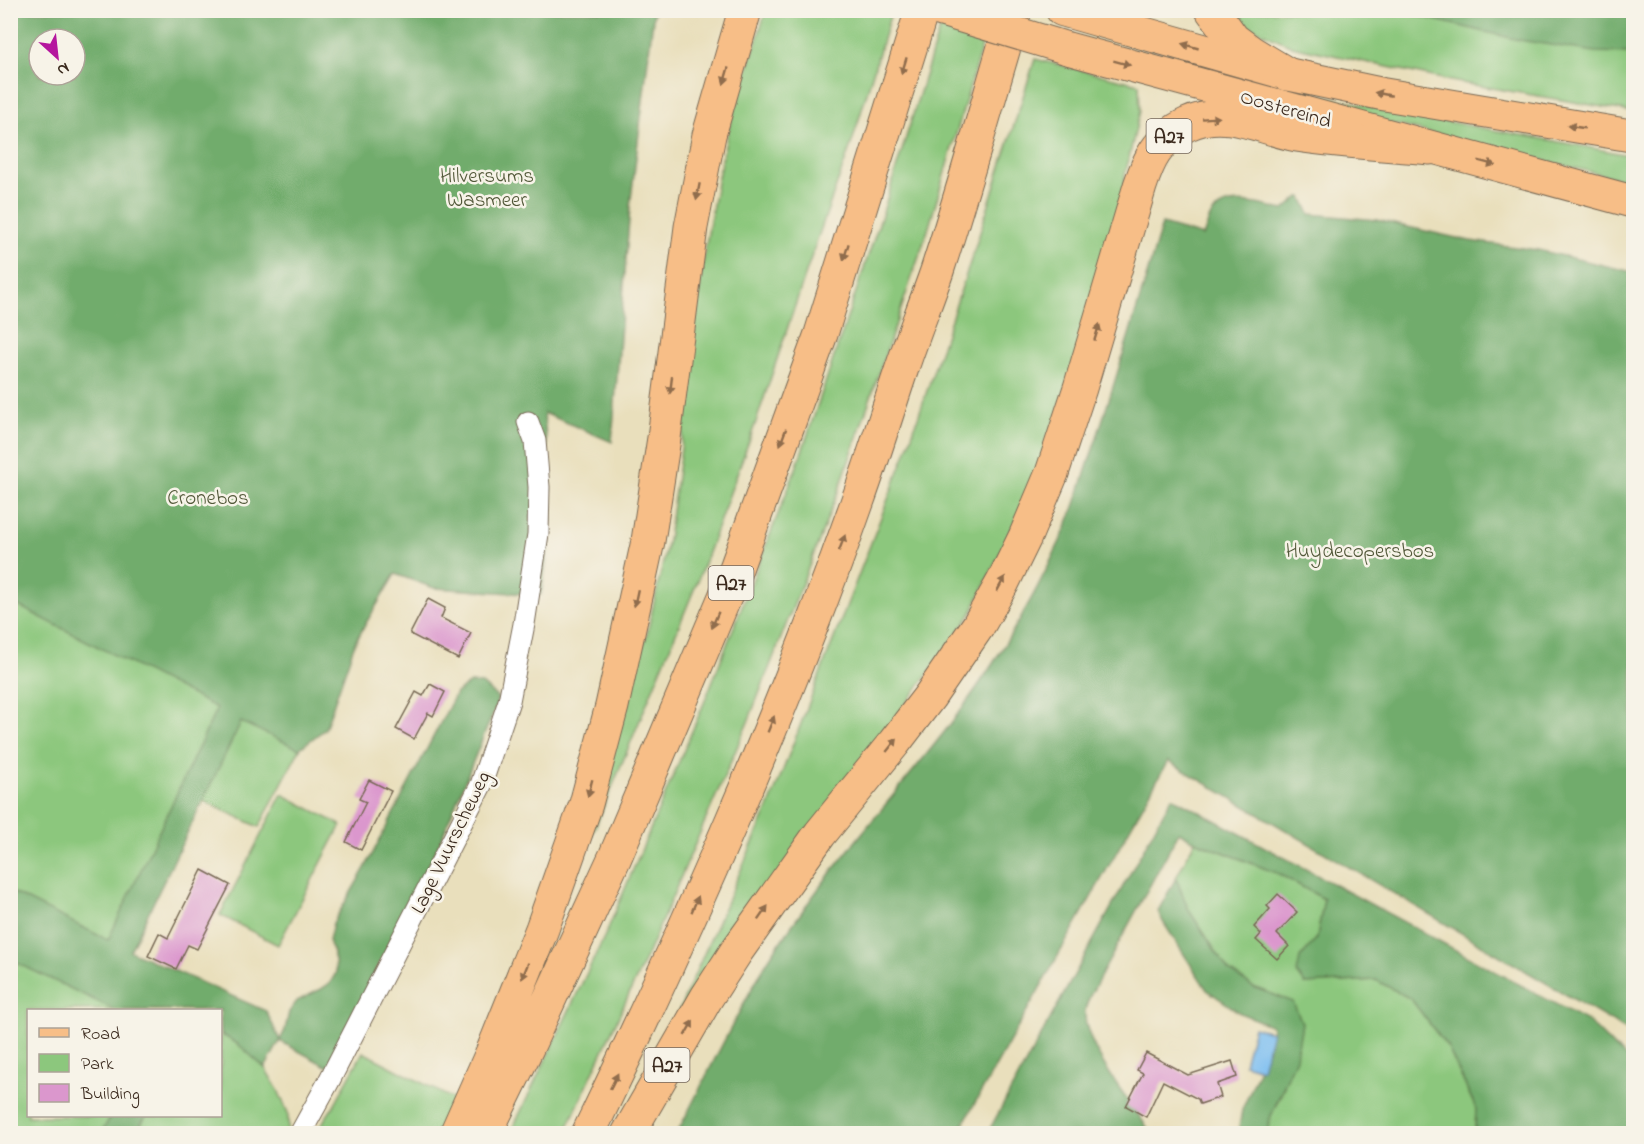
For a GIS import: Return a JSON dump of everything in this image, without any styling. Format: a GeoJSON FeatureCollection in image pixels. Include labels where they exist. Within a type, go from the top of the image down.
{"type":"FeatureCollection","features":[{"type":"Feature","properties":{"kind":"highway"},"geometry":{"type":"LineString","coordinates":[[456,1134],[492,1053],[542,929],[585,804],[612,706],[648,541],[664,438],[691,227],[709,135],[745,10]]}},
{"type":"Feature","properties":{"kind":"highway","name":"A27"},"geometry":{"type":"LineString","coordinates":[[485,1134],[615,857],[730,585],[821,334],[922,10]]}},
{"type":"Feature","properties":{"kind":"highway","name":"A27"},"geometry":{"type":"LineString","coordinates":[[588,1134],[692,912],[817,610],[858,500],[936,272],[1015,10]]}},
{"type":"Feature","properties":{"kind":"highway"},"geometry":{"type":"LineString","coordinates":[[1212,10],[1233,39],[1287,74]]}},
{"type":"Feature","properties":{"kind":"highway","name":"A27"},"geometry":{"type":"LineString","coordinates":[[627,1134],[736,952],[820,834],[930,696],[978,626],[1003,582],[1052,473],[1080,388],[1140,186],[1148,165],[1162,142],[1177,129],[1196,120],[1213,117],[1232,118],[1298,135],[1430,148]]}},
{"type":"Feature","properties":{"kind":"main road","name":"Oostereind"},"geometry":{"type":"LineString","coordinates":[[940,10],[1066,48],[1634,202]]}},
{"type":"Feature","properties":{"kind":"main road","name":"Oostereind"},"geometry":{"type":"LineString","coordinates":[[1069,13],[1287,74],[1382,94],[1634,136]]}},
{"type":"Feature","properties":{"kind":"street","name":"Lage Vuurscheweg"},"geometry":{"type":"LineString","coordinates":[[300,1134],[482,785],[509,701],[538,534],[538,475],[535,441],[528,422]]}},
{"type":"Feature","properties":{"kind":"green space"},"geometry":{"type":"Polygon","coordinates":[[[884,10],[891,13],[853,139],[756,422],[698,580],[596,826],[568,887],[619,717],[647,634],[668,540],[703,262],[717,182],[729,127],[766,11],[884,10]]]}},
{"type":"Feature","properties":{"kind":"green space","name":"Hilversums Wasmeer"},"geometry":{"type":"Polygon","coordinates":[[[11,11],[654,11],[630,207],[612,442],[544,413],[551,501],[550,539],[541,595],[434,588],[395,574],[356,640],[325,729],[299,749],[241,722],[130,951],[266,1011],[280,1040],[289,1012],[297,1001],[330,983],[336,973],[329,940],[333,923],[364,870],[456,693],[470,683],[482,684],[498,698],[496,706],[439,844],[328,1067],[280,1041],[265,1068],[238,1044],[222,1035],[222,1009],[113,1009],[11,960],[10,891],[108,940],[217,708],[11,602],[11,11]]]}},
{"type":"Feature","properties":{"kind":"green space"},"geometry":{"type":"Polygon","coordinates":[[[945,11],[992,11],[928,230],[840,487],[748,722],[648,953],[565,1133],[510,1134],[607,931],[704,703],[797,466],[883,212],[945,11]]]}},
{"type":"Feature","properties":{"kind":"green space"},"geometry":{"type":"Polygon","coordinates":[[[1237,11],[1633,11],[1633,112],[1456,82],[1292,46],[1248,26],[1237,11]]]}},
{"type":"Feature","properties":{"kind":"green space"},"geometry":{"type":"Polygon","coordinates":[[[1397,11],[1633,11],[1633,53],[1595,52],[1519,40],[1397,11]]]}},
{"type":"Feature","properties":{"kind":"green space"},"geometry":{"type":"Polygon","coordinates":[[[1170,54],[1363,105],[1633,156],[1633,182],[1323,107],[1167,63],[1170,54]]]}},
{"type":"Feature","properties":{"kind":"green space"},"geometry":{"type":"Polygon","coordinates":[[[1035,59],[1139,84],[1140,111],[1125,175],[1121,216],[1040,469],[970,616],[673,1024],[769,806],[907,450],[1035,59]]]}},
{"type":"Feature","properties":{"kind":"green space","name":"Cronebos"},"geometry":{"type":"Polygon","coordinates":[[[10,157],[473,419],[259,827],[184,792],[115,954],[175,1009],[27,1009],[27,1117],[121,1117],[113,1133],[11,1133],[10,157]]]}},
{"type":"Feature","properties":{"kind":"green space","name":"Huydecopersbos"},"geometry":{"type":"Polygon","coordinates":[[[1302,197],[1310,214],[1377,220],[1470,241],[1538,250],[1633,272],[1633,1034],[1168,761],[958,1133],[677,1133],[767,962],[828,876],[933,746],[983,679],[1035,592],[1062,537],[1075,504],[1162,224],[1203,236],[1212,214],[1227,204],[1236,202],[1256,204],[1284,210],[1302,197]]]}},
{"type":"Feature","properties":{"kind":"green space"},"geometry":{"type":"Polygon","coordinates":[[[282,794],[341,825],[278,945],[220,915],[282,794]]]}},
{"type":"Feature","properties":{"kind":"green space"},"geometry":{"type":"Polygon","coordinates":[[[1172,797],[1589,1022],[1633,1062],[1633,1133],[1475,1133],[1476,1108],[1448,1048],[1411,999],[1376,980],[1305,984],[1297,973],[1300,958],[1317,938],[1324,899],[1279,874],[1195,841],[1179,832],[1090,996],[1085,1012],[1087,1028],[1101,1059],[1151,1133],[987,1134],[1172,797]]]}},
{"type":"Feature","properties":{"kind":"green space"},"geometry":{"type":"Polygon","coordinates":[[[1195,841],[1279,874],[1324,899],[1317,938],[1300,958],[1305,984],[1376,980],[1411,999],[1448,1048],[1476,1109],[1475,1133],[1267,1133],[1270,1118],[1284,1088],[1293,1002],[1253,987],[1228,970],[1188,909],[1176,878],[1195,841]]]}},
{"type":"Feature","properties":{"kind":"green space"},"geometry":{"type":"Polygon","coordinates":[[[1176,878],[1188,909],[1228,970],[1253,987],[1293,1002],[1302,1023],[1296,1058],[1270,1118],[1267,1133],[1238,1133],[1242,1110],[1268,1050],[1272,1026],[1240,1013],[1207,990],[1158,911],[1176,878]]]}},
{"type":"Feature","properties":{"kind":"green space"},"geometry":{"type":"Polygon","coordinates":[[[222,1035],[238,1044],[265,1068],[288,1113],[288,1133],[136,1134],[145,1117],[222,1117],[222,1035]]]}},
{"type":"Feature","properties":{"kind":"green space"},"geometry":{"type":"Polygon","coordinates":[[[363,1052],[457,1101],[439,1133],[315,1134],[333,1107],[363,1052]]]}},
{"type":"Feature","properties":{"kind":"green space"},"geometry":{"type":"Polygon","coordinates":[[[110,1117],[145,1117],[136,1133],[101,1133],[110,1117]]]}},
{"type":"Feature","properties":{"kind":"water"},"geometry":{"type":"Polygon","coordinates":[[[1254,1027],[1272,1032],[1262,1069],[1244,1064],[1254,1027]]]}},
{"type":"Feature","properties":{"kind":"building"},"geometry":{"type":"Polygon","coordinates":[[[428,599],[445,608],[441,618],[471,633],[458,659],[410,634],[428,599]]]}},
{"type":"Feature","properties":{"kind":"building"},"geometry":{"type":"Polygon","coordinates":[[[430,684],[445,692],[433,716],[428,713],[414,739],[396,729],[416,692],[423,696],[430,684]]]}},
{"type":"Feature","properties":{"kind":"building"},"geometry":{"type":"Polygon","coordinates":[[[369,780],[391,791],[361,850],[346,842],[366,802],[359,799],[369,780]]]}},
{"type":"Feature","properties":{"kind":"building"},"geometry":{"type":"Polygon","coordinates":[[[202,870],[230,885],[197,949],[188,945],[176,969],[148,956],[159,933],[168,938],[202,870]]]}},
{"type":"Feature","properties":{"kind":"building"},"geometry":{"type":"Polygon","coordinates":[[[1278,894],[1297,912],[1277,934],[1289,946],[1277,959],[1256,940],[1261,934],[1254,927],[1270,909],[1267,906],[1278,894]]]}},
{"type":"Feature","properties":{"kind":"building"},"geometry":{"type":"Polygon","coordinates":[[[1146,1053],[1188,1075],[1232,1061],[1237,1077],[1217,1084],[1221,1097],[1200,1104],[1198,1099],[1163,1081],[1146,1117],[1126,1106],[1143,1073],[1137,1070],[1146,1053]]]}}]}
